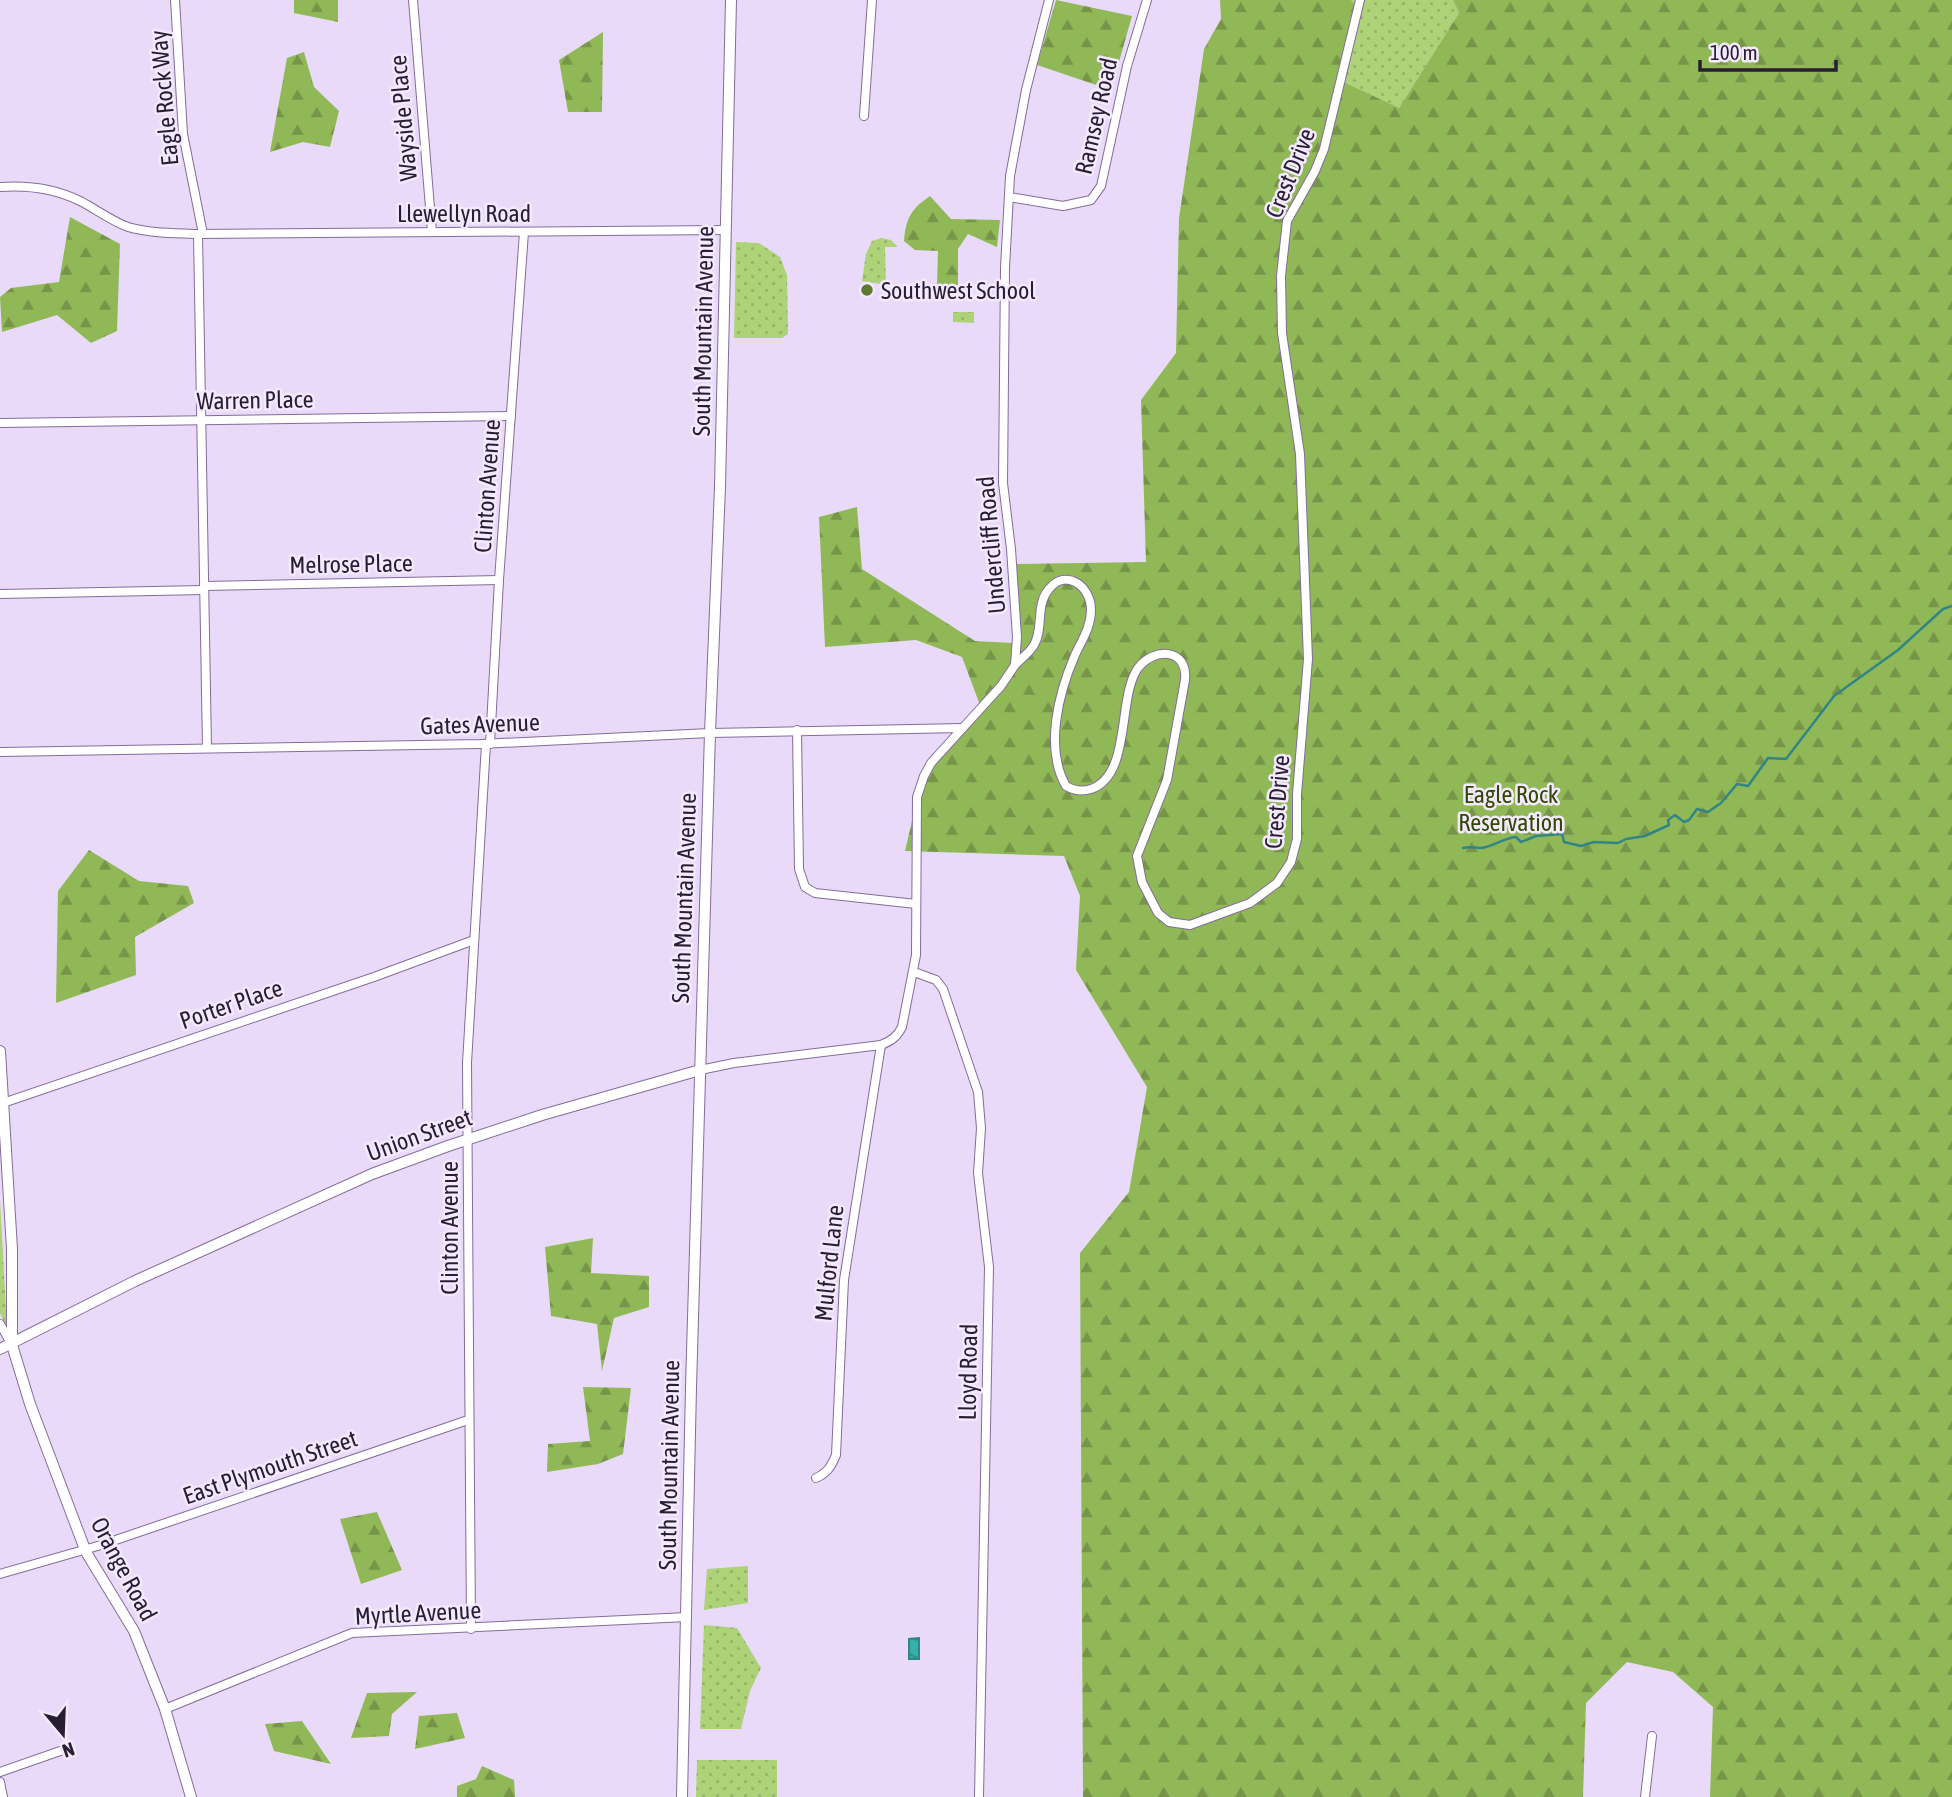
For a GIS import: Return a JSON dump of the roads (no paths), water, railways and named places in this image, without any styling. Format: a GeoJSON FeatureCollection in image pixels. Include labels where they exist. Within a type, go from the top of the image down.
{"type":"FeatureCollection","features":[{"type":"Feature","properties":{"kind":"street","name":"Eagle Rock Way"},"geometry":{"type":"LineString","coordinates":[[176,0],[183,134],[200,234],[206,748]]}},
{"type":"Feature","properties":{"kind":"street","name":"Wayside Place"},"geometry":{"type":"LineString","coordinates":[[413,0],[432,232]]}},
{"type":"Feature","properties":{"kind":"street","name":"South Mountain Avenue"},"geometry":{"type":"LineString","coordinates":[[682,1797],[700,1070],[720,488],[731,0]]}},
{"type":"Feature","properties":{"kind":"street"},"geometry":{"type":"LineString","coordinates":[[864,116],[872,0]]}},
{"type":"Feature","properties":{"kind":"street","name":"Undercliff Road"},"geometry":{"type":"LineString","coordinates":[[1015,664],[1017,637],[1003,483],[1005,268],[1010,176],[1026,90],[1049,0]]}},
{"type":"Feature","properties":{"kind":"street","name":"Ramsey Road"},"geometry":{"type":"LineString","coordinates":[[1009,197],[1070,205],[1091,200],[1101,186],[1129,59],[1147,0]]}},
{"type":"Feature","properties":{"kind":"street","name":"Crest Drive"},"geometry":{"type":"LineString","coordinates":[[1015,664],[1034,646],[1039,631],[1041,600],[1048,589],[1058,580],[1068,579],[1079,583],[1090,602],[1091,613],[1086,634],[1063,689],[1055,746],[1059,771],[1066,786],[1087,790],[1097,786],[1111,771],[1136,670],[1154,656],[1170,654],[1178,658],[1186,671],[1185,680],[1167,780],[1137,856],[1142,882],[1158,913],[1169,922],[1179,925],[1190,925],[1242,906],[1277,883],[1291,862],[1297,839],[1297,794],[1308,659],[1300,454],[1282,333],[1282,276],[1287,221],[1324,149],[1360,0]]}},
{"type":"Feature","properties":{"kind":"street","name":"Llewellyn Road"},"geometry":{"type":"LineString","coordinates":[[0,187],[30,185],[56,191],[127,226],[149,232],[200,234],[726,230]]}},
{"type":"Feature","properties":{"kind":"street","name":"Clinton Avenue"},"geometry":{"type":"LineString","coordinates":[[471,1629],[467,1063],[524,232]]}},
{"type":"Feature","properties":{"kind":"street","name":"Warren Place"},"geometry":{"type":"LineString","coordinates":[[0,423],[511,416]]}},
{"type":"Feature","properties":{"kind":"street","name":"Melrose Place"},"geometry":{"type":"LineString","coordinates":[[0,594],[499,580]]}},
{"type":"Feature","properties":{"kind":"street"},"geometry":{"type":"LineString","coordinates":[[881,1045],[891,1041],[902,1027],[914,972],[917,797],[924,776],[931,763],[1001,686],[1015,664]]}},
{"type":"Feature","properties":{"kind":"street","name":"Gates Avenue"},"geometry":{"type":"LineString","coordinates":[[0,752],[488,744],[797,730],[962,728]]}},
{"type":"Feature","properties":{"kind":"street"},"geometry":{"type":"LineString","coordinates":[[797,730],[799,869],[805,887],[815,893],[916,904]]}},
{"type":"Feature","properties":{"kind":"street","name":"Porter Place"},"geometry":{"type":"LineString","coordinates":[[1,1103],[474,940]]}},
{"type":"Feature","properties":{"kind":"street","name":"Lloyd Road"},"geometry":{"type":"LineString","coordinates":[[914,972],[936,980],[943,989],[975,1081],[980,1108],[978,1173],[989,1267],[979,1797]]}},
{"type":"Feature","properties":{"kind":"street","name":"Union Street"},"geometry":{"type":"LineString","coordinates":[[0,1349],[140,1279],[372,1174],[468,1139],[700,1070],[734,1063],[881,1045]]}},
{"type":"Feature","properties":{"kind":"street","name":"Mulford Lane"},"geometry":{"type":"LineString","coordinates":[[816,1478],[831,1466],[836,1455],[844,1280],[881,1045]]}},
{"type":"Feature","properties":{"kind":"street"},"geometry":{"type":"LineString","coordinates":[[0,1052],[13,1272],[12,1345]]}},
{"type":"Feature","properties":{"kind":"street","name":"Orange Road"},"geometry":{"type":"LineString","coordinates":[[0,1324],[12,1345],[30,1404],[85,1549],[134,1631],[165,1709],[191,1797]]}},
{"type":"Feature","properties":{"kind":"street","name":"East Plymouth Street"},"geometry":{"type":"LineString","coordinates":[[0,1574],[85,1549],[468,1420]]}},
{"type":"Feature","properties":{"kind":"street","name":"Myrtle Avenue"},"geometry":{"type":"LineString","coordinates":[[165,1709],[352,1633],[687,1616]]}},
{"type":"Feature","properties":{"kind":"street"},"geometry":{"type":"LineString","coordinates":[[1646,1797],[1652,1736]]}},
{"type":"Feature","properties":{"kind":"street"},"geometry":{"type":"LineString","coordinates":[[0,1772],[66,1749]]}},
{"type":"Feature","properties":{"kind":"street"},"geometry":{"type":"LineString","coordinates":[[0,1782],[3,1797]]}},
{"type":"Feature","properties":{"kind":"water"},"geometry":{"type":"Polygon","coordinates":[[[919,1638],[919,1659],[909,1659],[909,1639],[919,1638]]]}},
{"type":"Feature","properties":{"kind":"waterway"},"geometry":{"type":"LineString","coordinates":[[1463,848],[1481,848],[1516,837],[1521,842],[1536,836],[1562,834],[1564,842],[1581,846],[1594,842],[1618,843],[1645,836],[1669,825],[1668,820],[1675,815],[1684,822],[1689,820],[1697,809],[1708,812],[1721,803],[1737,784],[1748,786],[1768,758],[1786,759],[1834,696],[1898,650],[1943,609],[1952,606]]}},
{"type":"Feature","properties":{"kind":"place","name":"Southwest School"},"geometry":{"type":"Point","coordinates":[867,290]}},
{"type":"Feature","properties":{"kind":"park label","name":"Eagle Rock Reservation"},"geometry":{"type":"Point","coordinates":[1511,808]}}]}
